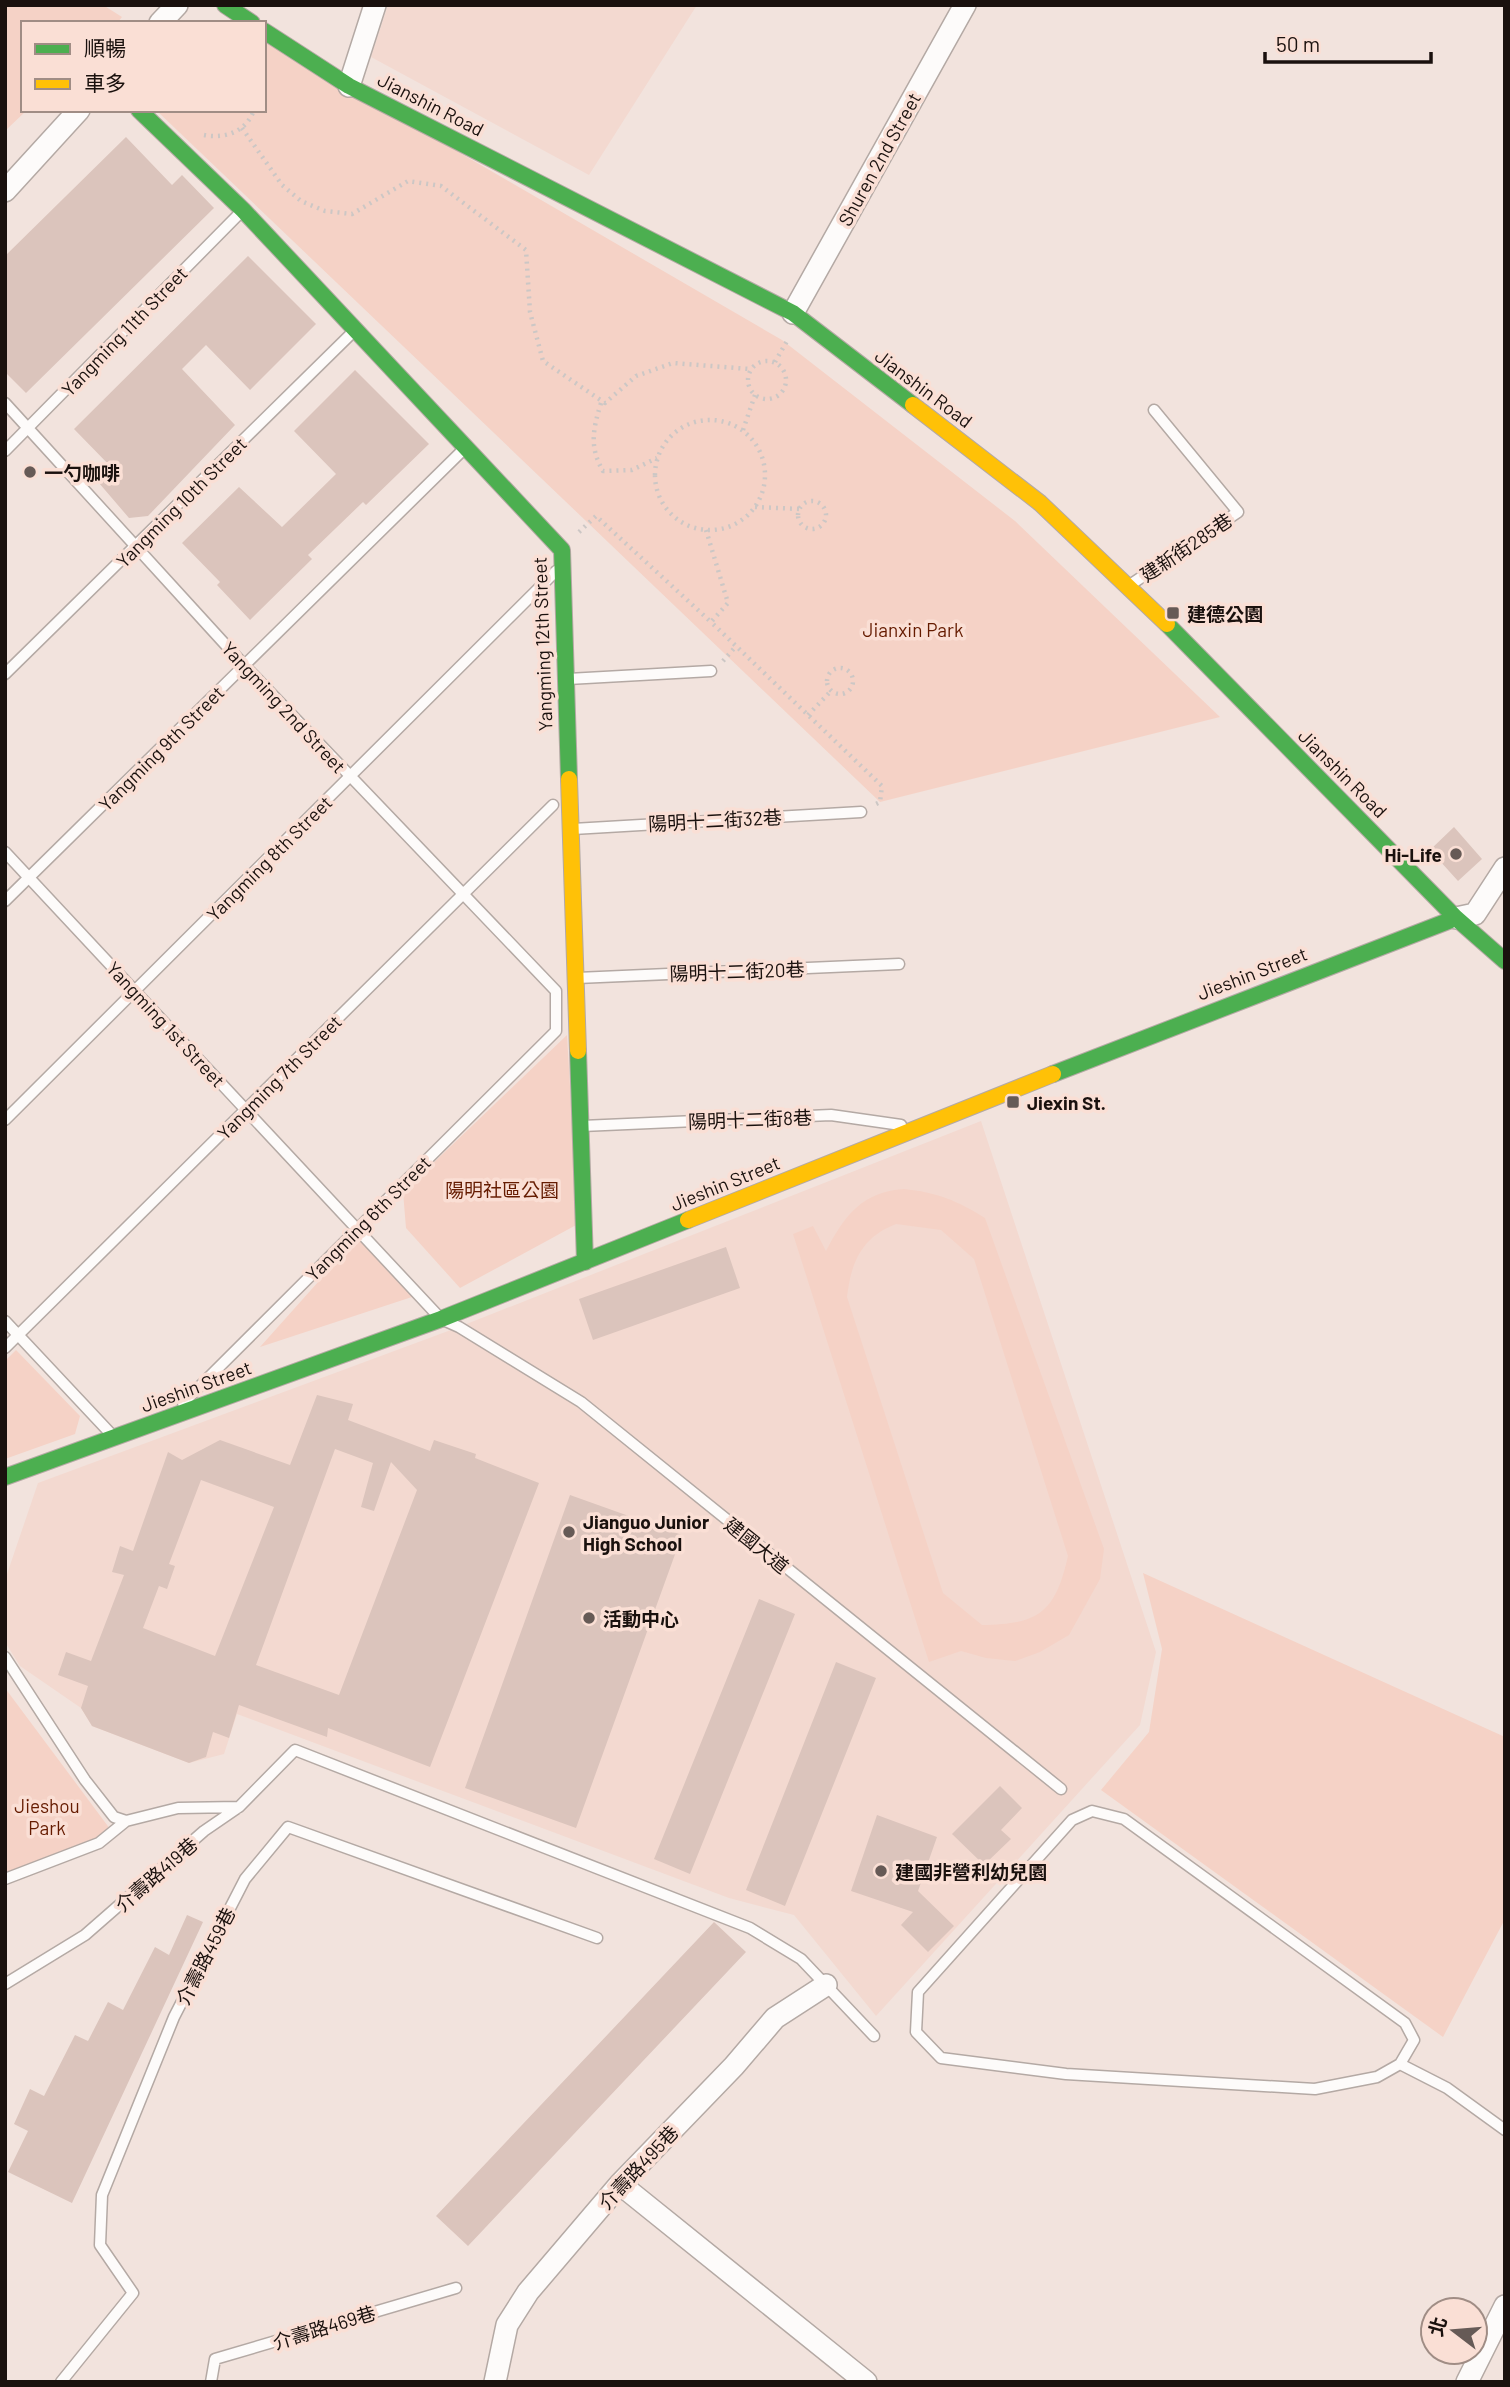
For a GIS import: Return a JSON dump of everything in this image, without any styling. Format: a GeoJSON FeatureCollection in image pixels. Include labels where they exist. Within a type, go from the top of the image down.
{"type":"FeatureCollection","features":[{"type":"Feature","properties":{"kind":"street"},"geometry":{"type":"LineString","coordinates":[[162,21],[177,5]]}},
{"type":"Feature","properties":{"kind":"street"},"geometry":{"type":"LineString","coordinates":[[225,5],[249,21]]}},
{"type":"Feature","properties":{"kind":"street"},"geometry":{"type":"LineString","coordinates":[[349,86],[375,5]]}},
{"type":"Feature","properties":{"kind":"street","name":"Shuren 2nd Street"},"geometry":{"type":"LineString","coordinates":[[793,313],[965,5]]}},
{"type":"Feature","properties":{"kind":"street","name":"Jianshin Road"},"geometry":{"type":"LineString","coordinates":[[266,32],[349,86],[793,313],[1040,503],[1129,586],[1456,918],[1505,961]]}},
{"type":"Feature","properties":{"kind":"street"},"geometry":{"type":"LineString","coordinates":[[5,191],[77,112]]}},
{"type":"Feature","properties":{"kind":"street","name":"Yangming 12th Street"},"geometry":{"type":"LineString","coordinates":[[141,112],[243,210],[356,329],[466,447],[562,558],[585,1262]]}},
{"type":"Feature","properties":{"kind":"street"},"geometry":{"type":"LineString","coordinates":[[1456,918],[1475,914],[1505,868]]}},
{"type":"Feature","properties":{"kind":"street","name":"Jieshin Street"},"geometry":{"type":"LineString","coordinates":[[5,1476],[441,1320],[1245,997],[1456,918]]}},
{"type":"Feature","properties":{"kind":"street","name":"介壽路495巷"},"geometry":{"type":"LineString","coordinates":[[495,2382],[507,2325],[528,2292],[620,2184],[734,2066],[775,2018],[826,1985]]}},
{"type":"Feature","properties":{"kind":"street"},"geometry":{"type":"LineString","coordinates":[[620,2184],[866,2382]]}},
{"type":"Feature","properties":{"kind":"street"},"geometry":{"type":"LineString","coordinates":[[1467,2382],[1505,2306]]}},
{"type":"Feature","properties":{"kind":"lane","name":"Yangming 11th Street"},"geometry":{"type":"LineString","coordinates":[[5,452],[243,210]]}},
{"type":"Feature","properties":{"kind":"lane","name":"Yangming 10th Street"},"geometry":{"type":"LineString","coordinates":[[5,674],[356,329]]}},
{"type":"Feature","properties":{"kind":"lane","name":"Yangming 2nd Street"},"geometry":{"type":"LineString","coordinates":[[5,403],[244,665],[556,991],[556,1010]]}},
{"type":"Feature","properties":{"kind":"lane","name":"建新街285巷"},"geometry":{"type":"LineString","coordinates":[[1129,586],[1238,512],[1154,410]]}},
{"type":"Feature","properties":{"kind":"lane","name":"Yangming 9th Street"},"geometry":{"type":"LineString","coordinates":[[5,901],[466,447]]}},
{"type":"Feature","properties":{"kind":"lane","name":"Yangming 8th Street"},"geometry":{"type":"LineString","coordinates":[[5,1120],[351,776],[562,558]]}},
{"type":"Feature","properties":{"kind":"lane"},"geometry":{"type":"LineString","coordinates":[[565,679],[711,671]]}},
{"type":"Feature","properties":{"kind":"lane","name":"Yangming 7th Street"},"geometry":{"type":"LineString","coordinates":[[5,1348],[553,805]]}},
{"type":"Feature","properties":{"kind":"lane","name":"陽明十二街32巷"},"geometry":{"type":"LineString","coordinates":[[570,829],[861,812]]}},
{"type":"Feature","properties":{"kind":"lane","name":"Yangming 1st Street"},"geometry":{"type":"LineString","coordinates":[[5,852],[441,1320]]}},
{"type":"Feature","properties":{"kind":"lane","name":"陽明十二街20巷"},"geometry":{"type":"LineString","coordinates":[[574,978],[899,964]]}},
{"type":"Feature","properties":{"kind":"lane","name":"Yangming 6th Street"},"geometry":{"type":"LineString","coordinates":[[165,1420],[556,1031],[556,1010]]}},
{"type":"Feature","properties":{"kind":"lane","name":"陽明十二街8巷"},"geometry":{"type":"LineString","coordinates":[[580,1126],[831,1115],[920,1128]]}},
{"type":"Feature","properties":{"kind":"lane","name":"建國大道"},"geometry":{"type":"LineString","coordinates":[[441,1320],[459,1327],[581,1402],[1060,1789]]}},
{"type":"Feature","properties":{"kind":"lane"},"geometry":{"type":"LineString","coordinates":[[5,1321],[115,1438]]}},
{"type":"Feature","properties":{"kind":"lane"},"geometry":{"type":"LineString","coordinates":[[5,1657],[85,1780],[114,1817],[126,1821]]}},
{"type":"Feature","properties":{"kind":"lane","name":"介壽路419巷"},"geometry":{"type":"LineString","coordinates":[[5,1984],[85,1935],[204,1831],[239,1807],[295,1749],[750,1928],[801,1959],[826,1985]]}},
{"type":"Feature","properties":{"kind":"lane"},"geometry":{"type":"LineString","coordinates":[[5,1878],[99,1843],[126,1821],[178,1808],[239,1807]]}},
{"type":"Feature","properties":{"kind":"lane"},"geometry":{"type":"LineString","coordinates":[[1092,1811],[1124,1819],[1405,2022],[1414,2040],[1400,2064],[1377,2077],[1315,2089],[1066,2074],[941,2058],[916,2032],[918,1992],[1072,1820],[1092,1811]]}},
{"type":"Feature","properties":{"kind":"lane","name":"介壽路459巷"},"geometry":{"type":"LineString","coordinates":[[61,2382],[133,2293],[100,2245],[102,2195],[174,2017],[245,1879],[288,1827],[597,1938]]}},
{"type":"Feature","properties":{"kind":"lane"},"geometry":{"type":"LineString","coordinates":[[826,1985],[874,2036]]}},
{"type":"Feature","properties":{"kind":"lane"},"geometry":{"type":"LineString","coordinates":[[1400,2064],[1447,2088],[1505,2130]]}},
{"type":"Feature","properties":{"kind":"lane","name":"介壽路469巷"},"geometry":{"type":"LineString","coordinates":[[211,2382],[215,2359],[456,2288]]}},
{"type":"Feature","properties":{"kind":"path"},"geometry":{"type":"LineString","coordinates":[[192,130],[218,137],[242,128],[253,112]]}},
{"type":"Feature","properties":{"kind":"path"},"geometry":{"type":"LineString","coordinates":[[242,128],[282,185],[301,201],[325,211],[352,214],[408,181],[441,186],[526,250],[530,312],[543,361],[605,403],[636,376],[673,363],[749,369]]}},
{"type":"Feature","properties":{"kind":"path"},"geometry":{"type":"LineString","coordinates":[[769,360],[780,365],[786,377],[784,390],[768,400],[755,395],[748,385],[752,367],[769,360]]}},
{"type":"Feature","properties":{"kind":"path"},"geometry":{"type":"LineString","coordinates":[[743,430],[755,395]]}},
{"type":"Feature","properties":{"kind":"path"},"geometry":{"type":"LineString","coordinates":[[601,403],[593,431],[593,443],[594,455],[603,471],[632,470],[657,458]]}},
{"type":"Feature","properties":{"kind":"path"},"geometry":{"type":"LineString","coordinates":[[710,419],[728,422],[743,430],[755,442],[765,475],[762,492],[755,507],[733,524],[706,530],[690,526],[664,506],[656,482],[657,458],[671,436],[693,421],[710,419]]}},
{"type":"Feature","properties":{"kind":"path"},"geometry":{"type":"LineString","coordinates":[[755,507],[800,509],[811,502],[823,507],[825,520],[816,529]]}},
{"type":"Feature","properties":{"kind":"path"},"geometry":{"type":"LineString","coordinates":[[800,509],[800,522],[807,528],[816,529]]}},
{"type":"Feature","properties":{"kind":"path"},"geometry":{"type":"LineString","coordinates":[[562,558],[596,516],[883,786]]}},
{"type":"Feature","properties":{"kind":"path"},"geometry":{"type":"LineString","coordinates":[[816,529],[817,536]]}},
{"type":"Feature","properties":{"kind":"path"},"geometry":{"type":"LineString","coordinates":[[706,530],[727,603],[712,623]]}},
{"type":"Feature","properties":{"kind":"path"},"geometry":{"type":"LineString","coordinates":[[838,668],[849,672],[853,681],[847,692],[839,694],[831,691],[826,683],[830,672],[838,668]]}},
{"type":"Feature","properties":{"kind":"path"},"geometry":{"type":"LineString","coordinates":[[808,715],[831,691]]}},
{"type":"Feature","properties":{"kind":"shaded area"},"geometry":{"type":"Polygon","coordinates":[[[388,5],[697,5],[589,175],[371,57],[388,5]]]}},
{"type":"Feature","properties":{"kind":"shaded area","name":"Jianguo Junior High School"},"geometry":{"type":"Polygon","coordinates":[[[981,1121],[1156,1652],[1140,1725],[876,2016],[794,1915],[729,1898],[237,1714],[224,1754],[189,1763],[92,1726],[81,1708],[20,1666],[5,1642],[5,1580],[38,1483],[459,1327],[981,1121]]]}},
{"type":"Feature","properties":{"kind":"green space"},"geometry":{"type":"Polygon","coordinates":[[[5,5],[103,5],[122,17],[119,21],[21,21],[21,112],[25,112],[5,131],[5,5]]]}},
{"type":"Feature","properties":{"kind":"green space","name":"Jianxin Park"},"geometry":{"type":"Polygon","coordinates":[[[266,40],[782,340],[1015,521],[1220,717],[880,802],[158,112],[266,112],[266,40]]]}},
{"type":"Feature","properties":{"kind":"green space","name":"陽明社區公園"},"geometry":{"type":"Polygon","coordinates":[[[567,1035],[578,1224],[460,1288],[406,1228],[403,1192],[567,1035]]]}},
{"type":"Feature","properties":{"kind":"green space"},"geometry":{"type":"Polygon","coordinates":[[[916,1190],[937,1195],[985,1218],[1104,1549],[1100,1579],[1069,1635],[1040,1652],[1015,1661],[986,1658],[961,1651],[929,1662],[793,1234],[813,1226],[826,1251],[840,1227],[856,1208],[866,1200],[889,1191],[916,1190]],[[896,1224],[884,1229],[860,1252],[847,1297],[943,1593],[982,1625],[1018,1622],[1031,1618],[1050,1603],[1057,1591],[1068,1556],[974,1259],[941,1230],[896,1224]]]}},
{"type":"Feature","properties":{"kind":"green space"},"geometry":{"type":"Polygon","coordinates":[[[361,1234],[418,1295],[260,1347],[361,1234]]]}},
{"type":"Feature","properties":{"kind":"green space"},"geometry":{"type":"Polygon","coordinates":[[[16,1350],[80,1416],[75,1434],[5,1459],[5,1361],[16,1350]]]}},
{"type":"Feature","properties":{"kind":"green space"},"geometry":{"type":"Polygon","coordinates":[[[1143,1573],[1505,1737],[1505,1919],[1443,2037],[1101,1790],[1149,1732],[1162,1649],[1143,1573]]]}},
{"type":"Feature","properties":{"kind":"green space","name":"Jieshou Park"},"geometry":{"type":"Polygon","coordinates":[[[5,1688],[116,1837],[5,1875],[5,1688]]]}},
{"type":"Feature","properties":{"kind":"building"},"geometry":{"type":"Polygon","coordinates":[[[126,137],[172,185],[182,175],[214,208],[26,393],[5,372],[5,256],[126,137]]]}},
{"type":"Feature","properties":{"kind":"building"},"geometry":{"type":"Polygon","coordinates":[[[248,256],[316,324],[250,390],[206,345],[182,369],[235,425],[148,516],[129,518],[99,483],[113,469],[74,429],[248,256]]]}},
{"type":"Feature","properties":{"kind":"building"},"geometry":{"type":"Polygon","coordinates":[[[355,370],[429,444],[366,505],[363,502],[308,555],[312,559],[250,620],[217,585],[220,582],[182,543],[239,487],[282,527],[336,474],[294,431],[355,370]]]}},
{"type":"Feature","properties":{"kind":"building","name":"Hi-Life"},"geometry":{"type":"Polygon","coordinates":[[[1454,827],[1482,859],[1458,881],[1430,850],[1454,827]]]}},
{"type":"Feature","properties":{"kind":"building"},"geometry":{"type":"Polygon","coordinates":[[[726,1247],[740,1288],[593,1340],[579,1299],[726,1247]]]}},
{"type":"Feature","properties":{"kind":"building"},"geometry":{"type":"Polygon","coordinates":[[[317,1395],[353,1404],[348,1420],[430,1451],[434,1440],[476,1454],[475,1458],[539,1483],[430,1767],[328,1728],[327,1737],[239,1705],[229,1738],[213,1732],[206,1757],[189,1763],[92,1726],[81,1708],[88,1686],[58,1675],[66,1652],[91,1661],[124,1575],[112,1572],[120,1546],[133,1551],[168,1452],[182,1460],[220,1440],[290,1465],[317,1395]],[[335,1449],[256,1665],[339,1695],[417,1490],[391,1462],[374,1511],[361,1507],[373,1463],[335,1449]],[[201,1480],[169,1564],[175,1566],[167,1589],[159,1586],[143,1628],[215,1656],[274,1507],[201,1480]]]}},
{"type":"Feature","properties":{"kind":"building","name":"活動中心"},"geometry":{"type":"Polygon","coordinates":[[[570,1495],[682,1535],[576,1828],[465,1788],[570,1495]]]}},
{"type":"Feature","properties":{"kind":"building"},"geometry":{"type":"Polygon","coordinates":[[[759,1599],[795,1614],[690,1874],[654,1859],[759,1599]]]}},
{"type":"Feature","properties":{"kind":"building"},"geometry":{"type":"Polygon","coordinates":[[[836,1662],[876,1678],[785,1906],[746,1890],[836,1662]]]}},
{"type":"Feature","properties":{"kind":"building"},"geometry":{"type":"Polygon","coordinates":[[[1000,1786],[1022,1808],[1001,1830],[1011,1839],[984,1865],[952,1834],[1000,1786]]]}},
{"type":"Feature","properties":{"kind":"building"},"geometry":{"type":"Polygon","coordinates":[[[877,1815],[937,1837],[918,1891],[954,1926],[928,1952],[901,1925],[913,1912],[851,1891],[877,1815]]]}},
{"type":"Feature","properties":{"kind":"building"},"geometry":{"type":"Polygon","coordinates":[[[187,1915],[203,1922],[72,2203],[8,2172],[28,2131],[14,2124],[30,2089],[44,2096],[75,2035],[88,2041],[108,2002],[123,2010],[155,1947],[169,1955],[187,1915]]]}},
{"type":"Feature","properties":{"kind":"building"},"geometry":{"type":"Polygon","coordinates":[[[714,1922],[746,1952],[468,2246],[436,2216],[714,1922]]]}},
{"type":"Feature","properties":{"kind":"traffic: fast"},"geometry":{"type":"LineString","coordinates":[[225,5],[249,21]]}},
{"type":"Feature","properties":{"kind":"traffic: fast"},"geometry":{"type":"LineString","coordinates":[[266,32],[349,86],[793,313],[913,405]]}},
{"type":"Feature","properties":{"kind":"traffic: fast"},"geometry":{"type":"LineString","coordinates":[[141,112],[243,210],[562,550],[569,779]]}},
{"type":"Feature","properties":{"kind":"traffic: fast"},"geometry":{"type":"LineString","coordinates":[[1167,624],[1456,918],[1505,961]]}},
{"type":"Feature","properties":{"kind":"traffic: fast"},"geometry":{"type":"LineString","coordinates":[[1053,1074],[1456,918]]}},
{"type":"Feature","properties":{"kind":"traffic: fast"},"geometry":{"type":"LineString","coordinates":[[578,1051],[585,1262]]}},
{"type":"Feature","properties":{"kind":"traffic: fast"},"geometry":{"type":"LineString","coordinates":[[5,1477],[441,1319],[688,1220]]}},
{"type":"Feature","properties":{"kind":"traffic: slow"},"geometry":{"type":"LineString","coordinates":[[913,405],[1040,503],[1167,624]]}},
{"type":"Feature","properties":{"kind":"traffic: slow"},"geometry":{"type":"LineString","coordinates":[[569,779],[578,1051]]}},
{"type":"Feature","properties":{"kind":"traffic: slow"},"geometry":{"type":"LineString","coordinates":[[688,1220],[1053,1074]]}},
{"type":"Feature","properties":{"kind":"place","name":"一勺咖啡"},"geometry":{"type":"Point","coordinates":[30,472]}},
{"type":"Feature","properties":{"kind":"place","name":"建德公園"},"geometry":{"type":"Point","coordinates":[1173,613]}},
{"type":"Feature","properties":{"kind":"place","name":"Hi-Life"},"geometry":{"type":"Point","coordinates":[1456,854]}},
{"type":"Feature","properties":{"kind":"place","name":"Jiexin St."},"geometry":{"type":"Point","coordinates":[1013,1102]}},
{"type":"Feature","properties":{"kind":"place","name":"Jianguo Junior High School"},"geometry":{"type":"Point","coordinates":[569,1532]}},
{"type":"Feature","properties":{"kind":"place","name":"活動中心"},"geometry":{"type":"Point","coordinates":[589,1618]}},
{"type":"Feature","properties":{"kind":"place","name":"建國非營利幼兒園"},"geometry":{"type":"Point","coordinates":[881,1871]}}]}
